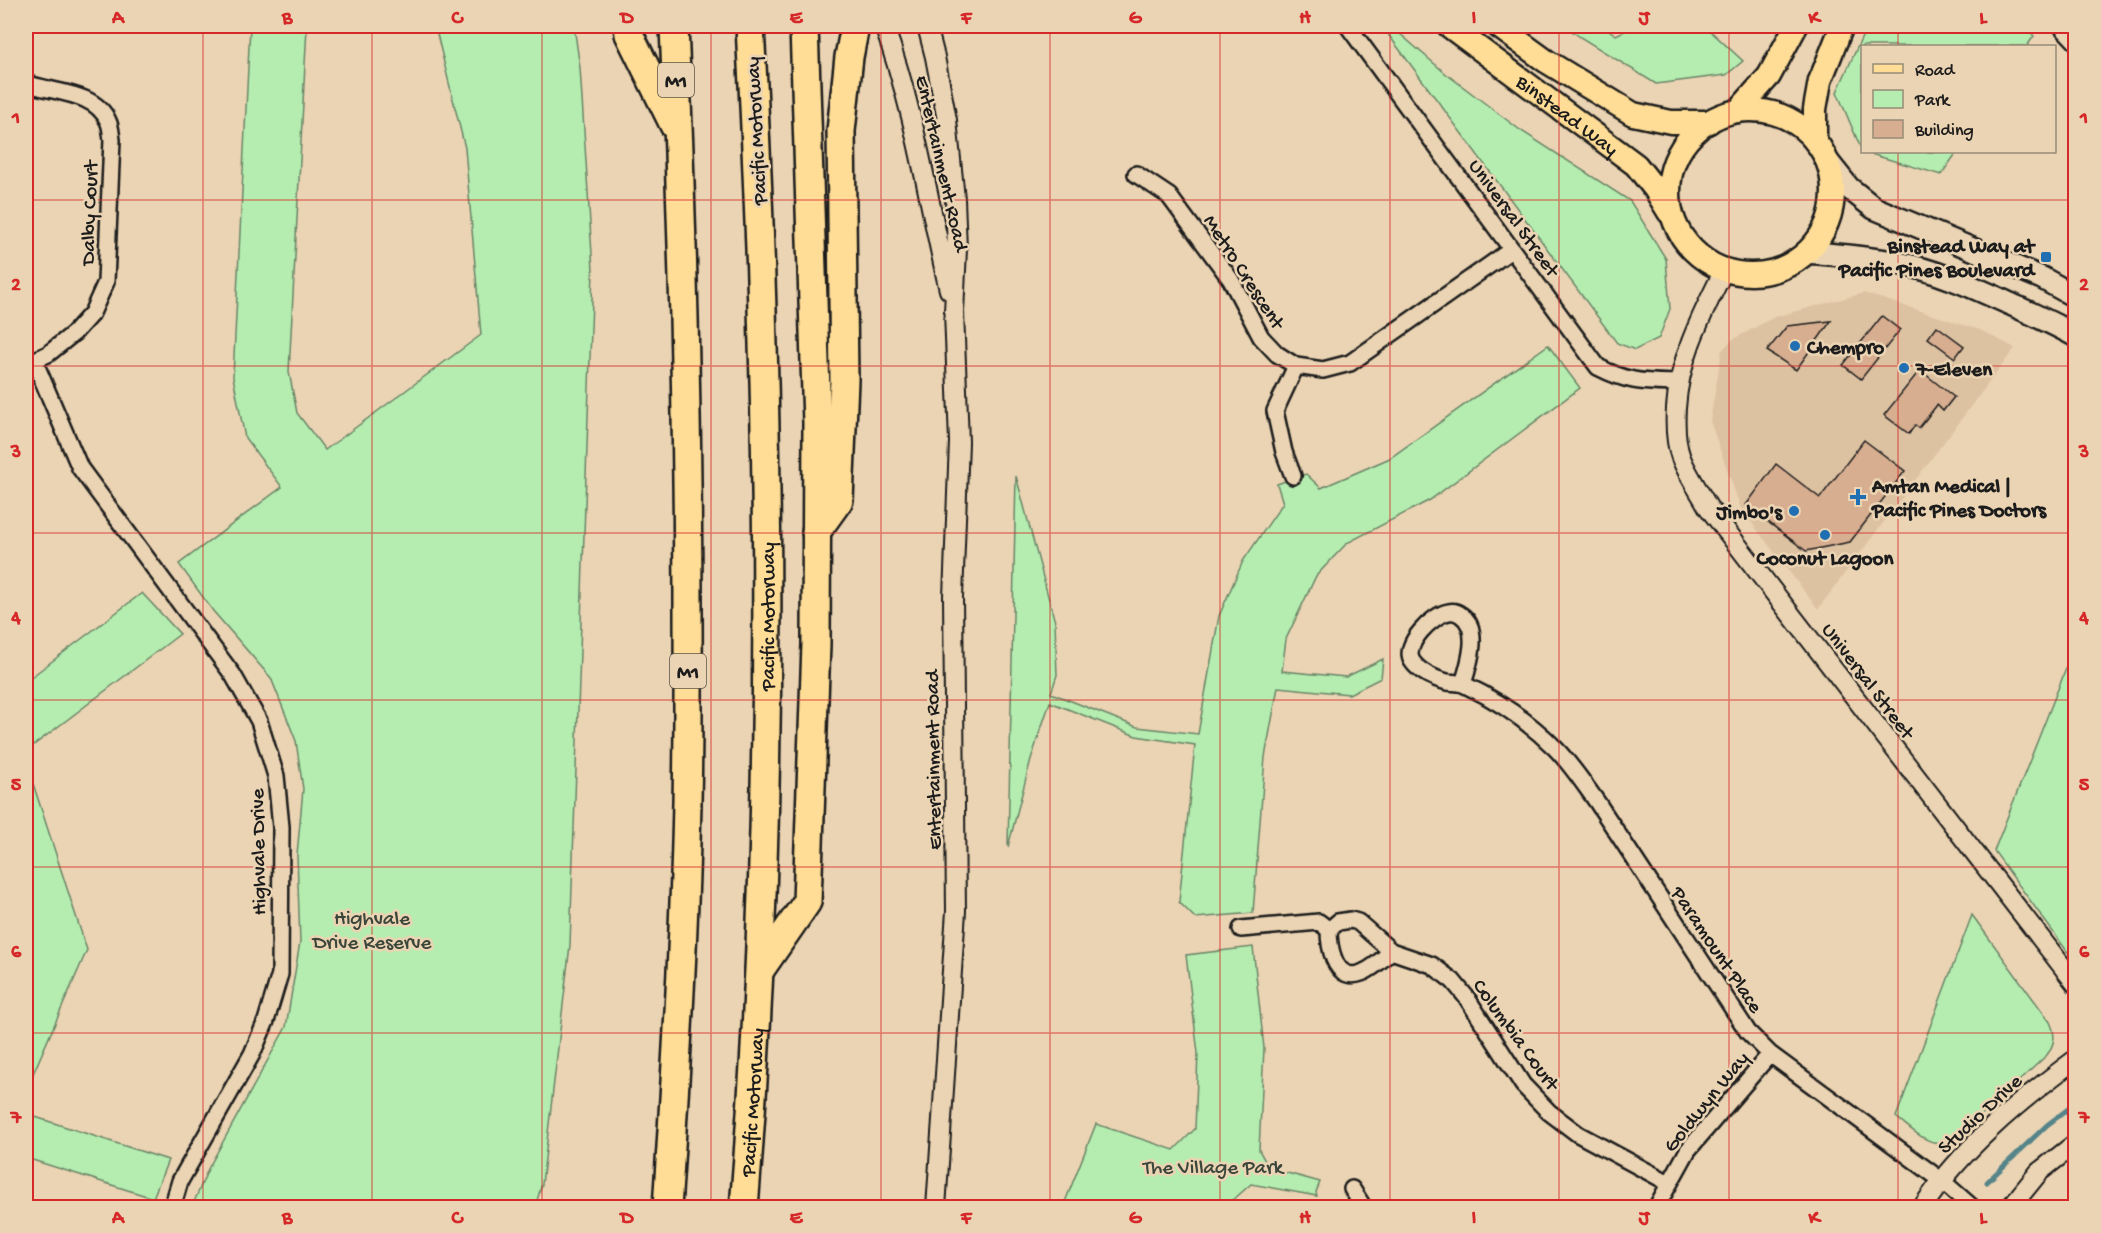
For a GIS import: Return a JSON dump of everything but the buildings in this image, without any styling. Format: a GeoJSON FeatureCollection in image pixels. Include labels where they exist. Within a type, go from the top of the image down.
{"type":"FeatureCollection","features":[{"type":"Feature","properties":{"kind":"highway"},"geometry":{"type":"LineString","coordinates":[[628,26],[629,34],[679,135]]}},
{"type":"Feature","properties":{"kind":"highway","name":"M1"},"geometry":{"type":"LineString","coordinates":[[667,1208],[683,918],[688,711],[687,503],[679,135],[674,26]]}},
{"type":"Feature","properties":{"kind":"highway","name":"Pacific Motorway"},"geometry":{"type":"LineString","coordinates":[[744,1208],[760,970],[767,556],[759,224],[750,26]]}},
{"type":"Feature","properties":{"kind":"highway"},"geometry":{"type":"LineString","coordinates":[[760,970],[807,902],[816,644],[817,423],[804,26]]}},
{"type":"Feature","properties":{"kind":"highway"},"geometry":{"type":"LineString","coordinates":[[816,532],[839,500],[844,380],[841,131],[849,57],[855,26]]}},
{"type":"Feature","properties":{"kind":"main road","name":"Binstead Way"},"geometry":{"type":"LineString","coordinates":[[1449,26],[1636,165],[1655,189],[1673,219]]}},
{"type":"Feature","properties":{"kind":"main road","name":"Binstead Way"},"geometry":{"type":"LineString","coordinates":[[1498,26],[1546,61],[1634,114],[1671,122],[1709,122]]}},
{"type":"Feature","properties":{"kind":"main road"},"geometry":{"type":"LineString","coordinates":[[1738,111],[1769,76],[1796,26]]}},
{"type":"Feature","properties":{"kind":"main road"},"geometry":{"type":"LineString","coordinates":[[1842,26],[1820,81],[1815,109],[1820,150],[1833,183],[1832,208],[1823,232],[1807,252],[1789,265],[1768,273],[1746,274],[1724,270],[1707,262],[1693,250],[1681,235],[1673,219],[1669,191],[1674,164],[1688,139],[1709,122],[1738,111],[1760,111],[1781,116],[1800,126],[1820,150],[1849,188],[1874,208],[2042,278],[2076,297]]}},
{"type":"Feature","properties":{"kind":"main road"},"geometry":{"type":"LineString","coordinates":[[1807,252],[1869,257],[1901,263],[1939,275],[2006,302],[2076,336]]}},
{"type":"Feature","properties":{"kind":"street","name":"Entertainment Road"},"geometry":{"type":"LineString","coordinates":[[884,26],[903,84],[915,132],[954,312]]}},
{"type":"Feature","properties":{"kind":"street","name":"Entertainment Road"},"geometry":{"type":"LineString","coordinates":[[927,26],[946,120],[952,171],[957,249],[954,312],[959,442],[953,597],[956,911],[936,1208]]}},
{"type":"Feature","properties":{"kind":"street","name":"Universal Street"},"geometry":{"type":"LineString","coordinates":[[1348,26],[1598,367],[1618,378],[1640,382],[1678,383]]}},
{"type":"Feature","properties":{"kind":"street"},"geometry":{"type":"LineString","coordinates":[[2061,26],[2076,42]]}},
{"type":"Feature","properties":{"kind":"street","name":"Dalby Court"},"geometry":{"type":"LineString","coordinates":[[26,83],[39,88],[75,94],[95,106],[108,121],[112,140],[106,282],[92,313],[74,333],[48,354],[30,362]]}},
{"type":"Feature","properties":{"kind":"street","name":"Metro Crescent"},"geometry":{"type":"LineString","coordinates":[[1136,174],[1169,196],[1231,280],[1261,337],[1277,354],[1296,366],[1323,370],[1350,363],[1511,250]]}},
{"type":"Feature","properties":{"kind":"street","name":"Universal Street"},"geometry":{"type":"LineString","coordinates":[[1724,270],[1698,322],[1678,383],[1675,429],[1681,458],[1708,507],[2064,972],[2076,984]]}},
{"type":"Feature","properties":{"kind":"street","name":"Highvale Drive"},"geometry":{"type":"LineString","coordinates":[[30,362],[80,468],[233,675],[260,721],[276,776],[281,827],[279,974],[266,1022],[252,1054],[180,1181],[172,1208]]}},
{"type":"Feature","properties":{"kind":"street"},"geometry":{"type":"LineString","coordinates":[[1293,476],[1284,453],[1275,411],[1296,366]]}},
{"type":"Feature","properties":{"kind":"street","name":"Paramount Place"},"geometry":{"type":"LineString","coordinates":[[1463,684],[1472,642],[1471,628],[1465,617],[1457,612],[1449,612],[1441,615],[1416,636],[1409,651],[1411,660],[1419,669],[1447,682],[1463,684],[1526,722],[1555,748],[1576,771],[1748,1032],[1770,1054],[1941,1180],[1973,1208]]}},
{"type":"Feature","properties":{"kind":"street","name":"Columbia Court"},"geometry":{"type":"LineString","coordinates":[[1329,930],[1338,922],[1351,920],[1358,922],[1391,951],[1432,965],[1453,981],[1467,998],[1523,1084],[1550,1112],[1578,1134],[1669,1183]]}},
{"type":"Feature","properties":{"kind":"street"},"geometry":{"type":"LineString","coordinates":[[1241,929],[1319,922],[1329,930],[1329,941],[1335,961],[1342,972],[1347,975],[1368,970],[1391,951]]}},
{"type":"Feature","properties":{"kind":"street","name":"Goldwyn Way"},"geometry":{"type":"LineString","coordinates":[[1656,1208],[1688,1150],[1770,1054]]}},
{"type":"Feature","properties":{"kind":"street","name":"Studio Drive"},"geometry":{"type":"LineString","coordinates":[[1922,1208],[1941,1180],[1993,1125],[2076,1059]]}},
{"type":"Feature","properties":{"kind":"street"},"geometry":{"type":"LineString","coordinates":[[2010,1208],[2040,1172],[2076,1143]]}},
{"type":"Feature","properties":{"kind":"street"},"geometry":{"type":"LineString","coordinates":[[1352,1189],[1364,1208]]}},
{"type":"Feature","properties":{"kind":"shaded area"},"geometry":{"type":"Polygon","coordinates":[[[1864,293],[1980,330],[2015,348],[1818,609],[1741,509],[1710,421],[1722,350],[1732,340],[1774,317],[1864,293]]]}},
{"type":"Feature","properties":{"kind":"green space","name":"Highvale Drive Reserve"},"geometry":{"type":"Polygon","coordinates":[[[250,26],[307,26],[289,372],[297,413],[325,450],[481,335],[465,148],[435,26],[574,26],[580,68],[593,270],[570,945],[542,1184],[535,1207],[192,1207],[208,1169],[286,1027],[300,942],[297,855],[303,789],[296,741],[271,678],[213,611],[179,564],[282,487],[245,438],[233,377],[250,26]]]}},
{"type":"Feature","properties":{"kind":"green space"},"geometry":{"type":"Polygon","coordinates":[[[1382,26],[1391,26],[1445,73],[1520,130],[1630,201],[1666,259],[1670,309],[1659,338],[1635,350],[1617,343],[1382,26]]]}},
{"type":"Feature","properties":{"kind":"green space"},"geometry":{"type":"Polygon","coordinates":[[[1565,26],[1603,26],[1616,35],[1635,26],[1705,26],[1743,61],[1726,75],[1656,84],[1565,26]]]}},
{"type":"Feature","properties":{"kind":"green space"},"geometry":{"type":"Polygon","coordinates":[[[1867,26],[2025,26],[2034,36],[2028,45],[1861,45],[1861,149],[1837,92],[1867,26]]]}},
{"type":"Feature","properties":{"kind":"green space"},"geometry":{"type":"Polygon","coordinates":[[[1867,153],[1956,153],[1941,175],[1867,153]]]}},
{"type":"Feature","properties":{"kind":"green space"},"geometry":{"type":"Polygon","coordinates":[[[1548,345],[1580,388],[1430,500],[1347,543],[1316,576],[1286,639],[1282,671],[1346,677],[1383,659],[1381,678],[1349,694],[1278,687],[1265,757],[1253,913],[1195,918],[1179,902],[1195,745],[1136,736],[1050,702],[1031,759],[1008,847],[1016,476],[1055,622],[1057,675],[1051,693],[1137,727],[1198,734],[1219,616],[1243,561],[1283,503],[1277,484],[1306,474],[1321,488],[1390,458],[1548,345]]]}},
{"type":"Feature","properties":{"kind":"green space"},"geometry":{"type":"Polygon","coordinates":[[[142,593],[180,634],[26,751],[26,681],[142,593]]]}},
{"type":"Feature","properties":{"kind":"green space"},"geometry":{"type":"Polygon","coordinates":[[[2075,646],[2076,962],[1994,851],[2075,646]]]}},
{"type":"Feature","properties":{"kind":"green space"},"geometry":{"type":"Polygon","coordinates":[[[26,762],[87,950],[26,1090],[26,762]]]}},
{"type":"Feature","properties":{"kind":"green space"},"geometry":{"type":"Polygon","coordinates":[[[1972,915],[2050,1022],[2054,1039],[2047,1055],[2010,1089],[1961,1131],[1940,1143],[1928,1140],[1916,1133],[1896,1117],[1972,915]]]}},
{"type":"Feature","properties":{"kind":"green space","name":"The Village Park"},"geometry":{"type":"Polygon","coordinates":[[[1253,947],[1264,1048],[1259,1150],[1269,1168],[1320,1182],[1316,1192],[1317,1196],[1251,1184],[1225,1207],[1063,1207],[1096,1124],[1174,1150],[1195,1129],[1198,1053],[1186,955],[1253,947]]]}},
{"type":"Feature","properties":{"kind":"green space"},"geometry":{"type":"Polygon","coordinates":[[[26,1114],[168,1160],[153,1198],[26,1158],[26,1114]]]}},
{"type":"Feature","properties":{"kind":"waterway"},"geometry":{"type":"LineString","coordinates":[[1987,1182],[2047,1125],[2076,1103]]}},
{"type":"Feature","properties":{"kind":"place","name":"Binstead Way at Pacific Pines Boulevard"},"geometry":{"type":"Point","coordinates":[2046,257]}},
{"type":"Feature","properties":{"kind":"place","name":"Chempro"},"geometry":{"type":"Point","coordinates":[1795,346]}},
{"type":"Feature","properties":{"kind":"place","name":"7-Eleven"},"geometry":{"type":"Point","coordinates":[1904,368]}},
{"type":"Feature","properties":{"kind":"place","name":"Amtan Medical | Pacific Pines Doctors"},"geometry":{"type":"Point","coordinates":[1858,497]}},
{"type":"Feature","properties":{"kind":"place","name":"Jimbo's"},"geometry":{"type":"Point","coordinates":[1794,511]}},
{"type":"Feature","properties":{"kind":"place","name":"Coconut Lagoon"},"geometry":{"type":"Point","coordinates":[1825,535]}}]}
